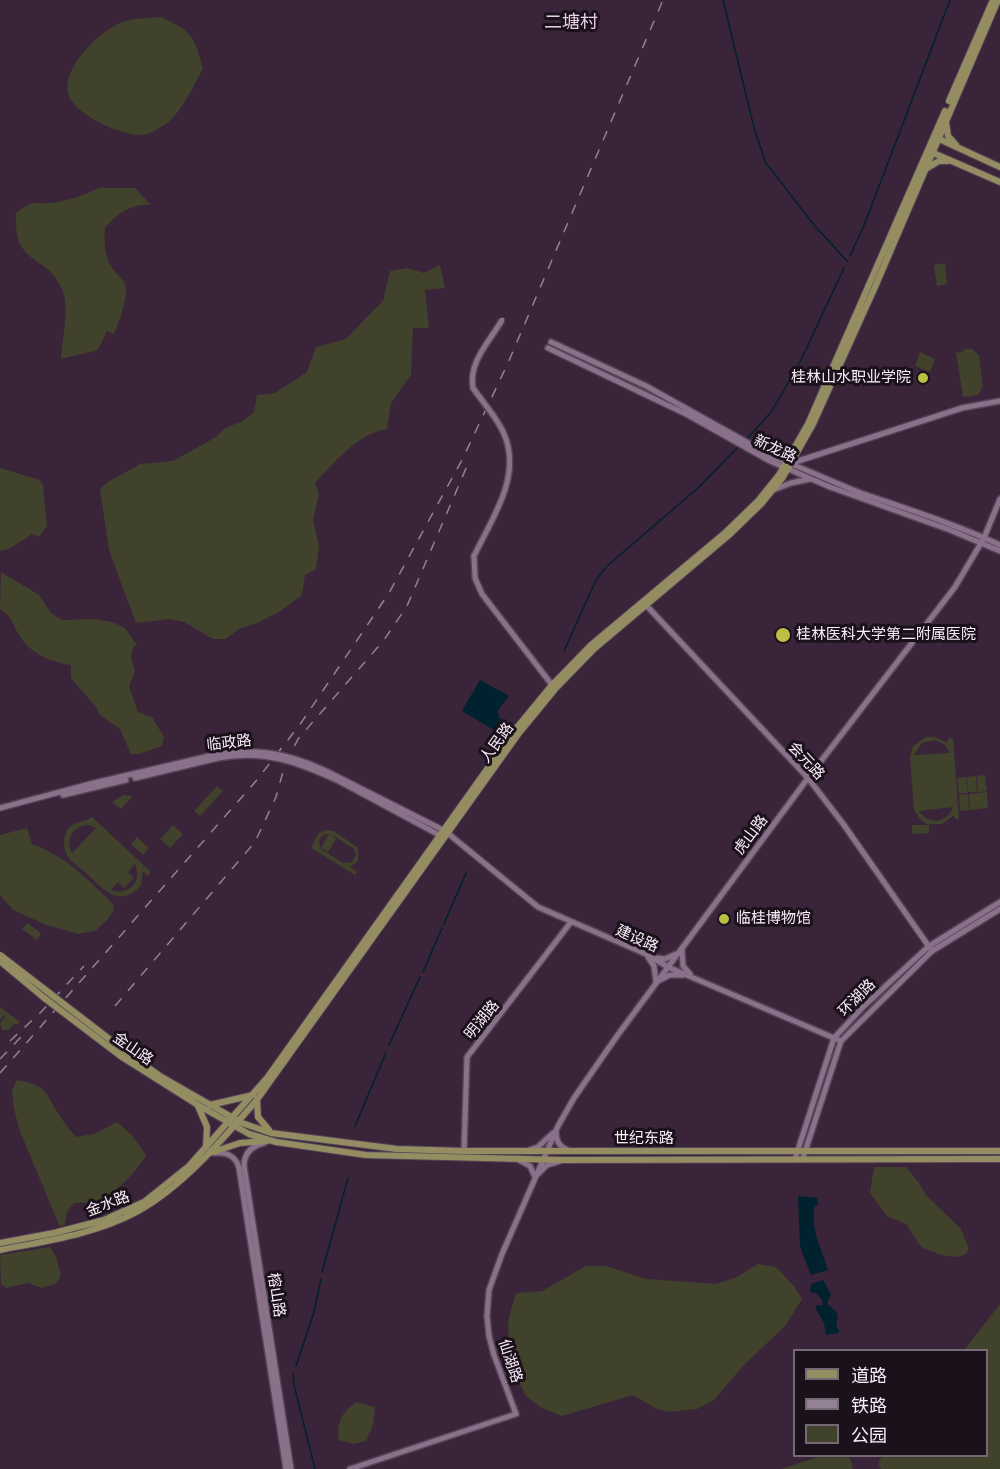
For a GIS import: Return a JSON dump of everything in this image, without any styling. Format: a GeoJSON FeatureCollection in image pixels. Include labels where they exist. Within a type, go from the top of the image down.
{"type":"FeatureCollection","features":[{"type":"Feature","properties":{"kind":"main road"},"geometry":{"type":"LineString","coordinates":[[788,465],[930,151],[993,0]]}},
{"type":"Feature","properties":{"kind":"main road"},"geometry":{"type":"LineString","coordinates":[[936,137],[998,0]]}},
{"type":"Feature","properties":{"kind":"main road"},"geometry":{"type":"LineString","coordinates":[[946,119],[948,136],[958,147]]}},
{"type":"Feature","properties":{"kind":"main road"},"geometry":{"type":"LineString","coordinates":[[936,137],[1000,167]]}},
{"type":"Feature","properties":{"kind":"main road"},"geometry":{"type":"LineString","coordinates":[[930,151],[1000,182]]}},
{"type":"Feature","properties":{"kind":"main road"},"geometry":{"type":"LineString","coordinates":[[788,465],[813,424],[875,287],[924,171],[930,151]]}},
{"type":"Feature","properties":{"kind":"main road"},"geometry":{"type":"LineString","coordinates":[[924,171],[939,161],[952,161]]}},
{"type":"Feature","properties":{"kind":"main road","name":"人民路"},"geometry":{"type":"LineString","coordinates":[[445,835],[520,724],[552,685],[591,645],[729,535],[772,491],[788,465]]}},
{"type":"Feature","properties":{"kind":"main road","name":"人民路"},"geometry":{"type":"LineString","coordinates":[[234,1122],[269,1080],[519,733],[556,688],[594,649],[758,501],[788,465]]}},
{"type":"Feature","properties":{"kind":"main road","name":"金山路"},"geometry":{"type":"LineString","coordinates":[[0,955],[124,1054],[210,1105],[234,1122]]}},
{"type":"Feature","properties":{"kind":"main road","name":"金山路"},"geometry":{"type":"LineString","coordinates":[[0,961],[43,997],[198,1105],[272,1141]]}},
{"type":"Feature","properties":{"kind":"main road"},"geometry":{"type":"LineString","coordinates":[[210,1105],[255,1097],[258,1117],[272,1133]]}},
{"type":"Feature","properties":{"kind":"main road"},"geometry":{"type":"LineString","coordinates":[[198,1105],[207,1126],[206,1148]]}},
{"type":"Feature","properties":{"kind":"main road","name":"世纪东路"},"geometry":{"type":"LineString","coordinates":[[234,1122],[288,1136],[397,1149],[796,1155],[1000,1151]]}},
{"type":"Feature","properties":{"kind":"main road","name":"金水路"},"geometry":{"type":"LineString","coordinates":[[0,1243],[74,1229],[124,1212],[144,1202],[157,1193],[234,1122]]}},
{"type":"Feature","properties":{"kind":"main road","name":"金水路"},"geometry":{"type":"LineString","coordinates":[[0,1250],[63,1237],[138,1211],[169,1190],[204,1156],[234,1122]]}},
{"type":"Feature","properties":{"kind":"main road"},"geometry":{"type":"LineString","coordinates":[[204,1156],[240,1143],[272,1141]]}},
{"type":"Feature","properties":{"kind":"main road","name":"世纪东路"},"geometry":{"type":"LineString","coordinates":[[272,1141],[366,1155],[519,1160],[796,1155]]}},
{"type":"Feature","properties":{"kind":"main road","name":"世纪东路"},"geometry":{"type":"LineString","coordinates":[[804,1155],[1000,1159]]}},
{"type":"Feature","properties":{"kind":"street"},"geometry":{"type":"LineString","coordinates":[[502,320],[477,360],[471,379],[473,388],[505,437],[509,453],[509,474],[504,494],[474,556],[475,578],[482,594],[552,685]]}},
{"type":"Feature","properties":{"kind":"street","name":"新龙路"},"geometry":{"type":"LineString","coordinates":[[551,342],[646,386],[694,412],[755,451],[788,465],[812,479],[1000,545]]}},
{"type":"Feature","properties":{"kind":"street","name":"新龙路"},"geometry":{"type":"LineString","coordinates":[[548,348],[738,441]]}},
{"type":"Feature","properties":{"kind":"street"},"geometry":{"type":"LineString","coordinates":[[788,465],[962,408],[1000,401]]}},
{"type":"Feature","properties":{"kind":"street"},"geometry":{"type":"LineString","coordinates":[[810,457],[808,463],[812,471]]}},
{"type":"Feature","properties":{"kind":"street","name":"新龙路"},"geometry":{"type":"LineString","coordinates":[[788,465],[812,471],[858,492],[982,540],[1000,551]]}},
{"type":"Feature","properties":{"kind":"street"},"geometry":{"type":"LineString","coordinates":[[772,491],[791,483],[812,479]]}},
{"type":"Feature","properties":{"kind":"street","name":"虎山路"},"geometry":{"type":"LineString","coordinates":[[545,1151],[574,1098],[668,967],[808,778],[955,587],[982,540],[1000,499]]}},
{"type":"Feature","properties":{"kind":"street","name":"会元路"},"geometry":{"type":"LineString","coordinates":[[645,604],[808,778],[930,949]]}},
{"type":"Feature","properties":{"kind":"street","name":"临政路"},"geometry":{"type":"LineString","coordinates":[[0,810],[90,784],[244,750],[282,754],[300,759],[445,835]]}},
{"type":"Feature","properties":{"kind":"street","name":"建设路"},"geometry":{"type":"LineString","coordinates":[[445,835],[538,907],[646,954],[668,967],[841,1041]]}},
{"type":"Feature","properties":{"kind":"street","name":"环湖路"},"geometry":{"type":"LineString","coordinates":[[796,1155],[834,1038],[863,1007],[930,949],[1000,902]]}},
{"type":"Feature","properties":{"kind":"street","name":"环湖路"},"geometry":{"type":"LineString","coordinates":[[804,1155],[841,1041],[930,949],[1000,909]]}},
{"type":"Feature","properties":{"kind":"street","name":"明湖路"},"geometry":{"type":"LineString","coordinates":[[464,1151],[468,1057],[571,922]]}},
{"type":"Feature","properties":{"kind":"street"},"geometry":{"type":"LineString","coordinates":[[646,954],[665,959],[672,957],[682,949]]}},
{"type":"Feature","properties":{"kind":"street"},"geometry":{"type":"LineString","coordinates":[[682,949],[683,966],[693,977]]}},
{"type":"Feature","properties":{"kind":"street"},"geometry":{"type":"LineString","coordinates":[[646,954],[654,966],[656,984],[670,975],[693,977]]}},
{"type":"Feature","properties":{"kind":"street"},"geometry":{"type":"LineString","coordinates":[[526,1151],[538,1147],[556,1129]]}},
{"type":"Feature","properties":{"kind":"street"},"geometry":{"type":"LineString","coordinates":[[556,1129],[558,1143],[562,1148],[572,1151]]}},
{"type":"Feature","properties":{"kind":"street","name":"榕山路"},"geometry":{"type":"LineString","coordinates":[[272,1141],[250,1149],[245,1157],[244,1166],[290,1469]]}},
{"type":"Feature","properties":{"kind":"street","name":"仙湖路"},"geometry":{"type":"LineString","coordinates":[[350,1469],[516,1414],[494,1355],[488,1326],[489,1290],[545,1151]]}},
{"type":"Feature","properties":{"kind":"street","name":"榕山路"},"geometry":{"type":"LineString","coordinates":[[204,1156],[218,1153],[229,1155],[236,1160],[239,1167],[290,1469]]}},
{"type":"Feature","properties":{"kind":"street"},"geometry":{"type":"LineString","coordinates":[[519,1160],[530,1166],[535,1177],[547,1165],[562,1160]]}},
{"type":"Feature","properties":{"kind":"green space"},"geometry":{"type":"Polygon","coordinates":[[[161,17],[179,26],[190,36],[203,69],[183,105],[173,117],[149,133],[134,135],[100,123],[79,109],[68,93],[68,82],[71,71],[87,48],[97,38],[119,24],[133,19],[161,17]]]}},
{"type":"Feature","properties":{"kind":"green space"},"geometry":{"type":"Polygon","coordinates":[[[99,188],[135,188],[151,205],[125,210],[105,228],[106,255],[126,288],[124,305],[114,334],[107,331],[98,350],[61,359],[65,314],[62,289],[48,269],[32,258],[20,243],[16,231],[16,213],[32,204],[68,200],[99,188]]]}},
{"type":"Feature","properties":{"kind":"green space"},"geometry":{"type":"Polygon","coordinates":[[[945,263],[947,284],[937,286],[934,265],[945,263]]]}},
{"type":"Feature","properties":{"kind":"green space"},"geometry":{"type":"Polygon","coordinates":[[[440,265],[445,288],[425,290],[429,328],[413,328],[411,375],[391,403],[387,429],[356,443],[315,483],[319,494],[313,520],[319,547],[316,569],[305,575],[302,595],[279,612],[239,629],[225,639],[213,639],[184,622],[169,619],[136,623],[109,550],[100,489],[140,464],[173,461],[216,437],[225,428],[243,421],[254,412],[257,395],[275,393],[307,372],[316,347],[346,339],[383,301],[390,271],[407,268],[424,273],[440,265]]]}},
{"type":"Feature","properties":{"kind":"green space"},"geometry":{"type":"Polygon","coordinates":[[[965,349],[972,349],[979,355],[983,387],[978,395],[963,397],[956,352],[960,353],[965,349]]]}},
{"type":"Feature","properties":{"kind":"green space"},"geometry":{"type":"Polygon","coordinates":[[[920,352],[935,359],[930,372],[915,366],[920,352]]]}},
{"type":"Feature","properties":{"kind":"green space"},"geometry":{"type":"Polygon","coordinates":[[[0,468],[40,480],[43,486],[47,526],[39,537],[32,534],[9,549],[0,551],[0,468]]]}},
{"type":"Feature","properties":{"kind":"green space"},"geometry":{"type":"Polygon","coordinates":[[[1,572],[39,595],[51,613],[62,620],[95,619],[112,622],[125,628],[137,645],[133,647],[131,659],[135,671],[129,686],[138,712],[152,717],[164,737],[162,746],[139,754],[131,754],[120,729],[100,715],[71,678],[71,665],[42,656],[24,642],[9,617],[0,609],[1,572]]]}},
{"type":"Feature","properties":{"kind":"green space"},"geometry":{"type":"Polygon","coordinates":[[[926,737],[935,737],[947,743],[948,739],[953,738],[959,819],[955,819],[954,815],[942,824],[929,824],[929,833],[912,834],[912,825],[928,825],[914,810],[910,757],[913,746],[926,737]],[[934,740],[922,743],[914,755],[950,753],[944,744],[934,740]],[[953,807],[919,811],[927,819],[938,821],[947,817],[953,807]]]}},
{"type":"Feature","properties":{"kind":"green space"},"geometry":{"type":"Polygon","coordinates":[[[985,775],[987,791],[978,792],[977,776],[985,775]]]}},
{"type":"Feature","properties":{"kind":"green space"},"geometry":{"type":"Polygon","coordinates":[[[976,776],[977,792],[968,792],[967,777],[976,776]]]}},
{"type":"Feature","properties":{"kind":"green space"},"geometry":{"type":"Polygon","coordinates":[[[966,777],[968,793],[959,793],[957,778],[966,777]]]}},
{"type":"Feature","properties":{"kind":"green space"},"geometry":{"type":"Polygon","coordinates":[[[217,786],[223,791],[200,816],[194,811],[217,786]]]}},
{"type":"Feature","properties":{"kind":"green space"},"geometry":{"type":"Polygon","coordinates":[[[987,792],[988,808],[970,810],[969,794],[987,792]]]}},
{"type":"Feature","properties":{"kind":"green space"},"geometry":{"type":"Polygon","coordinates":[[[968,794],[969,810],[960,811],[959,795],[968,794]]]}},
{"type":"Feature","properties":{"kind":"green space"},"geometry":{"type":"Polygon","coordinates":[[[123,795],[133,796],[121,809],[112,802],[123,795]]]}},
{"type":"Feature","properties":{"kind":"green space"},"geometry":{"type":"Polygon","coordinates":[[[92,817],[151,872],[148,876],[143,871],[141,885],[133,893],[126,896],[111,894],[66,854],[64,843],[68,829],[74,824],[92,817]],[[89,825],[79,827],[72,834],[69,843],[72,853],[96,828],[89,825]],[[135,864],[128,872],[134,878],[124,888],[118,882],[111,890],[123,891],[132,886],[137,876],[135,864]]]}},
{"type":"Feature","properties":{"kind":"green space"},"geometry":{"type":"Polygon","coordinates":[[[173,825],[183,834],[170,848],[160,839],[173,825]]]}},
{"type":"Feature","properties":{"kind":"green space"},"geometry":{"type":"Polygon","coordinates":[[[27,828],[32,844],[67,862],[113,904],[114,910],[108,919],[95,931],[78,934],[47,925],[13,910],[0,895],[0,835],[27,828]]]}},
{"type":"Feature","properties":{"kind":"green space"},"geometry":{"type":"Polygon","coordinates":[[[326,830],[334,831],[358,848],[358,861],[350,867],[357,872],[355,875],[311,848],[318,834],[326,830]],[[329,834],[320,838],[321,849],[343,863],[352,862],[356,856],[354,849],[331,834],[336,839],[328,852],[321,848],[329,834]]]}},
{"type":"Feature","properties":{"kind":"green space"},"geometry":{"type":"Polygon","coordinates":[[[137,837],[149,848],[143,855],[131,844],[137,837]]]}},
{"type":"Feature","properties":{"kind":"green space"},"geometry":{"type":"Polygon","coordinates":[[[27,923],[41,933],[37,940],[22,929],[27,923]]]}},
{"type":"Feature","properties":{"kind":"green space"},"geometry":{"type":"Polygon","coordinates":[[[0,1007],[20,1022],[17,1025],[14,1024],[9,1030],[2,1030],[0,1023],[5,1017],[4,1015],[0,1020],[0,1007]]]}},
{"type":"Feature","properties":{"kind":"green space"},"geometry":{"type":"Polygon","coordinates":[[[17,1080],[41,1088],[76,1137],[94,1134],[117,1122],[131,1134],[146,1155],[132,1174],[111,1194],[98,1201],[74,1203],[67,1212],[65,1224],[60,1227],[19,1129],[12,1090],[17,1080]]]}},
{"type":"Feature","properties":{"kind":"green space"},"geometry":{"type":"Polygon","coordinates":[[[874,1167],[906,1167],[926,1195],[961,1229],[969,1249],[966,1254],[957,1257],[941,1255],[921,1247],[906,1224],[887,1216],[870,1193],[874,1167]]]}},
{"type":"Feature","properties":{"kind":"green space"},"geometry":{"type":"Polygon","coordinates":[[[50,1247],[56,1257],[61,1275],[56,1284],[41,1288],[28,1283],[6,1288],[1,1284],[0,1255],[50,1247]]]}},
{"type":"Feature","properties":{"kind":"green space"},"geometry":{"type":"Polygon","coordinates":[[[758,1264],[776,1267],[794,1286],[802,1299],[786,1325],[743,1366],[714,1400],[697,1409],[668,1412],[655,1408],[633,1395],[562,1416],[540,1407],[525,1395],[510,1362],[508,1321],[516,1293],[542,1291],[586,1266],[606,1266],[646,1279],[716,1284],[737,1277],[758,1264]]]}},
{"type":"Feature","properties":{"kind":"green space"},"geometry":{"type":"Polygon","coordinates":[[[1000,1304],[1000,1469],[881,1469],[878,1463],[881,1457],[988,1457],[988,1349],[965,1349],[1000,1304]]]}},
{"type":"Feature","properties":{"kind":"green space"},"geometry":{"type":"Polygon","coordinates":[[[356,1402],[375,1407],[373,1425],[366,1441],[354,1444],[339,1440],[338,1428],[344,1414],[356,1402]]]}},
{"type":"Feature","properties":{"kind":"green space"},"geometry":{"type":"Polygon","coordinates":[[[818,1457],[848,1457],[853,1469],[781,1469],[818,1457]]]}},
{"type":"Feature","properties":{"kind":"water"},"geometry":{"type":"Polygon","coordinates":[[[480,680],[509,696],[498,710],[499,718],[508,724],[502,735],[462,711],[480,680]]]}},
{"type":"Feature","properties":{"kind":"water"},"geometry":{"type":"Polygon","coordinates":[[[798,1196],[817,1198],[818,1204],[814,1208],[814,1224],[828,1270],[811,1275],[800,1247],[798,1196]]]}},
{"type":"Feature","properties":{"kind":"water"},"geometry":{"type":"Polygon","coordinates":[[[823,1280],[831,1294],[827,1304],[836,1311],[838,1317],[836,1326],[839,1333],[826,1335],[824,1323],[815,1307],[822,1306],[823,1301],[816,1293],[810,1292],[811,1284],[823,1280]]]}},
{"type":"Feature","properties":{"kind":"waterway"},"geometry":{"type":"LineString","coordinates":[[723,0],[755,132],[766,163],[814,225],[847,261]]}},
{"type":"Feature","properties":{"kind":"waterway"},"geometry":{"type":"LineString","coordinates":[[850,256],[865,223],[950,0]]}},
{"type":"Feature","properties":{"kind":"waterway"},"geometry":{"type":"LineString","coordinates":[[746,440],[772,411],[801,360],[844,268]]}},
{"type":"Feature","properties":{"kind":"waterway"},"geometry":{"type":"LineString","coordinates":[[564,651],[596,580],[606,567],[699,487],[740,445]]}},
{"type":"Feature","properties":{"kind":"waterway"},"geometry":{"type":"LineString","coordinates":[[444,924],[466,873]]}},
{"type":"Feature","properties":{"kind":"waterway"},"geometry":{"type":"LineString","coordinates":[[423,972],[442,928]]}},
{"type":"Feature","properties":{"kind":"waterway"},"geometry":{"type":"LineString","coordinates":[[389,1045],[420,977]]}},
{"type":"Feature","properties":{"kind":"waterway"},"geometry":{"type":"LineString","coordinates":[[355,1126],[386,1053]]}},
{"type":"Feature","properties":{"kind":"waterway"},"geometry":{"type":"LineString","coordinates":[[322,1272],[348,1178]]}},
{"type":"Feature","properties":{"kind":"waterway"},"geometry":{"type":"LineString","coordinates":[[296,1366],[314,1312],[321,1279]]}},
{"type":"Feature","properties":{"kind":"waterway"},"geometry":{"type":"LineString","coordinates":[[293,1373],[315,1469]]}},
{"type":"Feature","properties":{"kind":"railway"},"geometry":{"type":"LineString","coordinates":[[0,1073],[256,781],[301,723],[389,593],[462,460],[508,363],[663,0]]}},
{"type":"Feature","properties":{"kind":"railway"},"geometry":{"type":"LineString","coordinates":[[115,1006],[255,842],[276,797],[284,768],[298,739],[384,640],[407,606],[467,466]]}},
{"type":"Feature","properties":{"kind":"railway"},"geometry":{"type":"LineString","coordinates":[[10,1041],[84,966]]}},
{"type":"Feature","properties":{"kind":"railway"},"geometry":{"type":"LineString","coordinates":[[0,1059],[21,1037]]}},
{"type":"Feature","properties":{"kind":"place","name":"桂林山水职业学院"},"geometry":{"type":"Point","coordinates":[923,378]}},
{"type":"Feature","properties":{"kind":"place","name":"桂林医科大学第二附属医院"},"geometry":{"type":"Point","coordinates":[783,635]}},
{"type":"Feature","properties":{"kind":"place","name":"临桂博物馆"},"geometry":{"type":"Point","coordinates":[724,919]}},
{"type":"Feature","properties":{"kind":"district","name":"二塘村"},"geometry":{"type":"Point","coordinates":[571,23]}}]}
